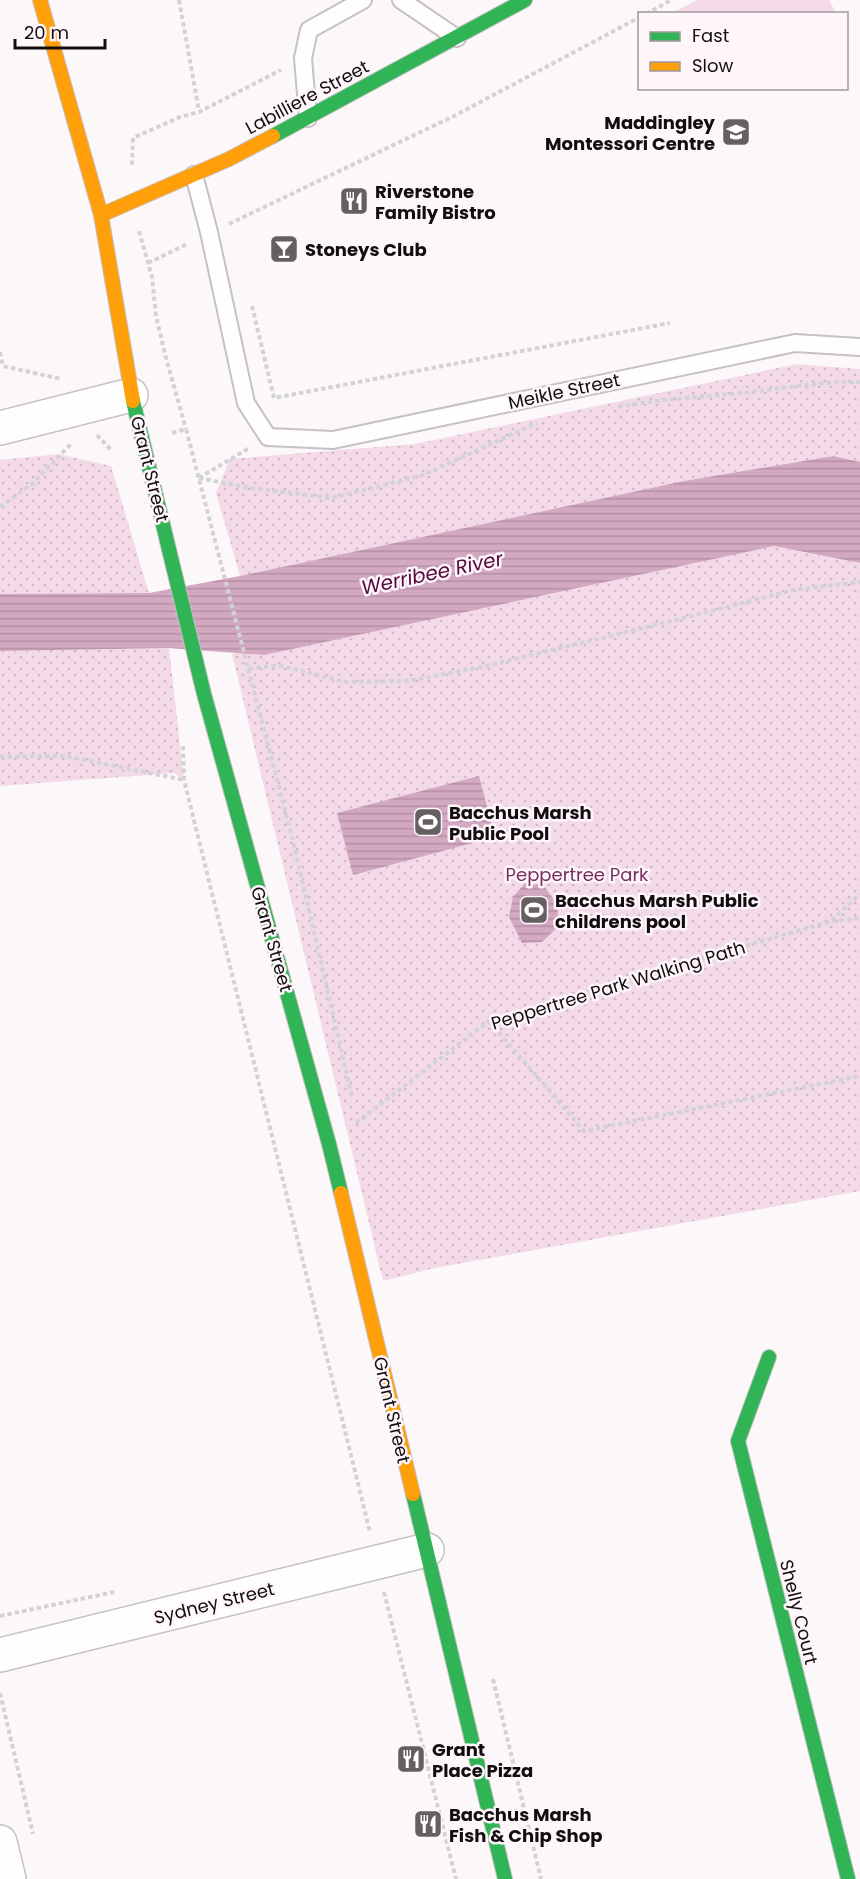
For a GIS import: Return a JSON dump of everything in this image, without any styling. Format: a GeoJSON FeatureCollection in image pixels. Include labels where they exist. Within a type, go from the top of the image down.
{"type":"FeatureCollection","features":[{"type":"Feature","properties":{"kind":"main road","name":"Grant Street"},"geometry":{"type":"LineString","coordinates":[[40,0],[101,215],[131,395],[204,694],[329,1144],[506,1879]]}},
{"type":"Feature","properties":{"kind":"main road","name":"Labilliere Street"},"geometry":{"type":"LineString","coordinates":[[101,215],[132,199],[194,175],[308,118],[525,0]]}},
{"type":"Feature","properties":{"kind":"main road","name":"Shelly Court"},"geometry":{"type":"LineString","coordinates":[[769,1357],[738,1441],[848,1879]]}},
{"type":"Feature","properties":{"kind":"street"},"geometry":{"type":"LineString","coordinates":[[0,428],[131,395]]}},
{"type":"Feature","properties":{"kind":"street","name":"Sydney Street"},"geometry":{"type":"LineString","coordinates":[[0,1655],[427,1550]]}},
{"type":"Feature","properties":{"kind":"street"},"geometry":{"type":"LineString","coordinates":[[0,1842],[9,1879]]}},
{"type":"Feature","properties":{"kind":"lane"},"geometry":{"type":"LineString","coordinates":[[308,118],[303,58],[309,30],[363,0]]}},
{"type":"Feature","properties":{"kind":"lane"},"geometry":{"type":"LineString","coordinates":[[401,0],[458,38]]}},
{"type":"Feature","properties":{"kind":"lane"},"geometry":{"type":"LineString","coordinates":[[194,175],[246,403],[268,437]]}},
{"type":"Feature","properties":{"kind":"lane","name":"Meikle Street"},"geometry":{"type":"LineString","coordinates":[[268,437],[333,440],[795,343],[860,347]]}},
{"type":"Feature","properties":{"kind":"path"},"geometry":{"type":"LineString","coordinates":[[179,0],[199,112]]}},
{"type":"Feature","properties":{"kind":"path"},"geometry":{"type":"LineString","coordinates":[[650,12],[671,0]]}},
{"type":"Feature","properties":{"kind":"path"},"geometry":{"type":"LineString","coordinates":[[148,263],[181,248],[208,232],[232,223],[454,116],[638,18]]}},
{"type":"Feature","properties":{"kind":"path"},"geometry":{"type":"LineString","coordinates":[[250,300],[274,398],[670,323]]}},
{"type":"Feature","properties":{"kind":"path"},"geometry":{"type":"LineString","coordinates":[[609,409],[654,400],[833,382],[860,382]]}},
{"type":"Feature","properties":{"kind":"path"},"geometry":{"type":"LineString","coordinates":[[199,478],[250,488],[332,498],[423,475],[542,421]]}},
{"type":"Feature","properties":{"kind":"path"},"geometry":{"type":"LineString","coordinates":[[199,478],[268,437]]}},
{"type":"Feature","properties":{"kind":"path"},"geometry":{"type":"LineString","coordinates":[[0,507],[33,483],[73,442]]}},
{"type":"Feature","properties":{"kind":"path"},"geometry":{"type":"LineString","coordinates":[[199,478],[249,668],[278,665],[345,682],[408,681],[482,667],[793,590],[860,582]]}},
{"type":"Feature","properties":{"kind":"path"},"geometry":{"type":"LineString","coordinates":[[183,735],[184,780],[456,1879]]}},
{"type":"Feature","properties":{"kind":"path"},"geometry":{"type":"LineString","coordinates":[[0,757],[65,756],[184,780]]}},
{"type":"Feature","properties":{"kind":"path","name":"Peppertree Park Walking Path"},"geometry":{"type":"LineString","coordinates":[[329,1144],[489,1021],[831,921],[860,894]]}},
{"type":"Feature","properties":{"kind":"path"},"geometry":{"type":"LineString","coordinates":[[831,921],[860,918]]}},
{"type":"Feature","properties":{"kind":"path"},"geometry":{"type":"LineString","coordinates":[[489,1021],[584,1131],[860,1076]]}},
{"type":"Feature","properties":{"kind":"path"},"geometry":{"type":"LineString","coordinates":[[0,1693],[35,1844]]}},
{"type":"Feature","properties":{"kind":"green space"},"geometry":{"type":"Polygon","coordinates":[[[697,0],[829,0],[835,12],[674,12],[697,0]]]}},
{"type":"Feature","properties":{"kind":"green space"},"geometry":{"type":"Polygon","coordinates":[[[797,364],[860,369],[860,462],[833,456],[684,481],[240,576],[216,493],[230,459],[415,444],[797,364]]]}},
{"type":"Feature","properties":{"kind":"green space"},"geometry":{"type":"Polygon","coordinates":[[[59,454],[111,466],[149,593],[0,594],[0,460],[59,454]]]}},
{"type":"Feature","properties":{"kind":"green space","name":"Peppertree Park"},"geometry":{"type":"Polygon","coordinates":[[[774,546],[860,563],[860,1191],[435,1268],[383,1281],[232,654],[774,546]]]}},
{"type":"Feature","properties":{"kind":"green space"},"geometry":{"type":"Polygon","coordinates":[[[169,648],[184,780],[174,773],[0,786],[0,651],[169,648]]]}},
{"type":"Feature","properties":{"kind":"water","name":"Werribee River"},"geometry":{"type":"Polygon","coordinates":[[[833,456],[860,462],[860,563],[774,546],[264,655],[169,648],[0,651],[0,594],[149,593],[240,576],[684,481],[833,456]]]}},
{"type":"Feature","properties":{"kind":"water"},"geometry":{"type":"Polygon","coordinates":[[[479,776],[495,837],[353,875],[337,813],[479,776]]]}},
{"type":"Feature","properties":{"kind":"water","name":"Bacchus Marsh Public childrens pool"},"geometry":{"type":"Polygon","coordinates":[[[525,883],[544,886],[557,904],[559,926],[542,942],[522,943],[509,917],[513,897],[525,883]]]}},
{"type":"Feature","properties":{"kind":"traffic: fast"},"geometry":{"type":"LineString","coordinates":[[273,136],[525,0]]}},
{"type":"Feature","properties":{"kind":"traffic: fast"},"geometry":{"type":"LineString","coordinates":[[133,401],[204,694],[341,1193]]}},
{"type":"Feature","properties":{"kind":"traffic: fast"},"geometry":{"type":"LineString","coordinates":[[769,1357],[738,1441],[848,1879]]}},
{"type":"Feature","properties":{"kind":"traffic: fast"},"geometry":{"type":"LineString","coordinates":[[413,1494],[505,1879]]}},
{"type":"Feature","properties":{"kind":"traffic: slow"},"geometry":{"type":"LineString","coordinates":[[40,0],[101,215],[133,401]]}},
{"type":"Feature","properties":{"kind":"traffic: slow"},"geometry":{"type":"LineString","coordinates":[[101,215],[229,159],[273,136]]}},
{"type":"Feature","properties":{"kind":"traffic: slow"},"geometry":{"type":"LineString","coordinates":[[341,1193],[413,1494]]}},
{"type":"Feature","properties":{"kind":"place","name":"Maddingley Montessori Centre"},"geometry":{"type":"Point","coordinates":[736,132]}},
{"type":"Feature","properties":{"kind":"place","name":"Riverstone Family Bistro"},"geometry":{"type":"Point","coordinates":[354,201]}},
{"type":"Feature","properties":{"kind":"place","name":"Stoneys Club"},"geometry":{"type":"Point","coordinates":[284,249]}},
{"type":"Feature","properties":{"kind":"place","name":"Bacchus Marsh Public Pool"},"geometry":{"type":"Point","coordinates":[428,822]}},
{"type":"Feature","properties":{"kind":"place","name":"Bacchus Marsh Public childrens pool"},"geometry":{"type":"Point","coordinates":[534,910]}},
{"type":"Feature","properties":{"kind":"place","name":"Grant Place Pizza"},"geometry":{"type":"Point","coordinates":[411,1759]}},
{"type":"Feature","properties":{"kind":"place","name":"Bacchus Marsh Fish & Chip Shop"},"geometry":{"type":"Point","coordinates":[428,1824]}}]}
